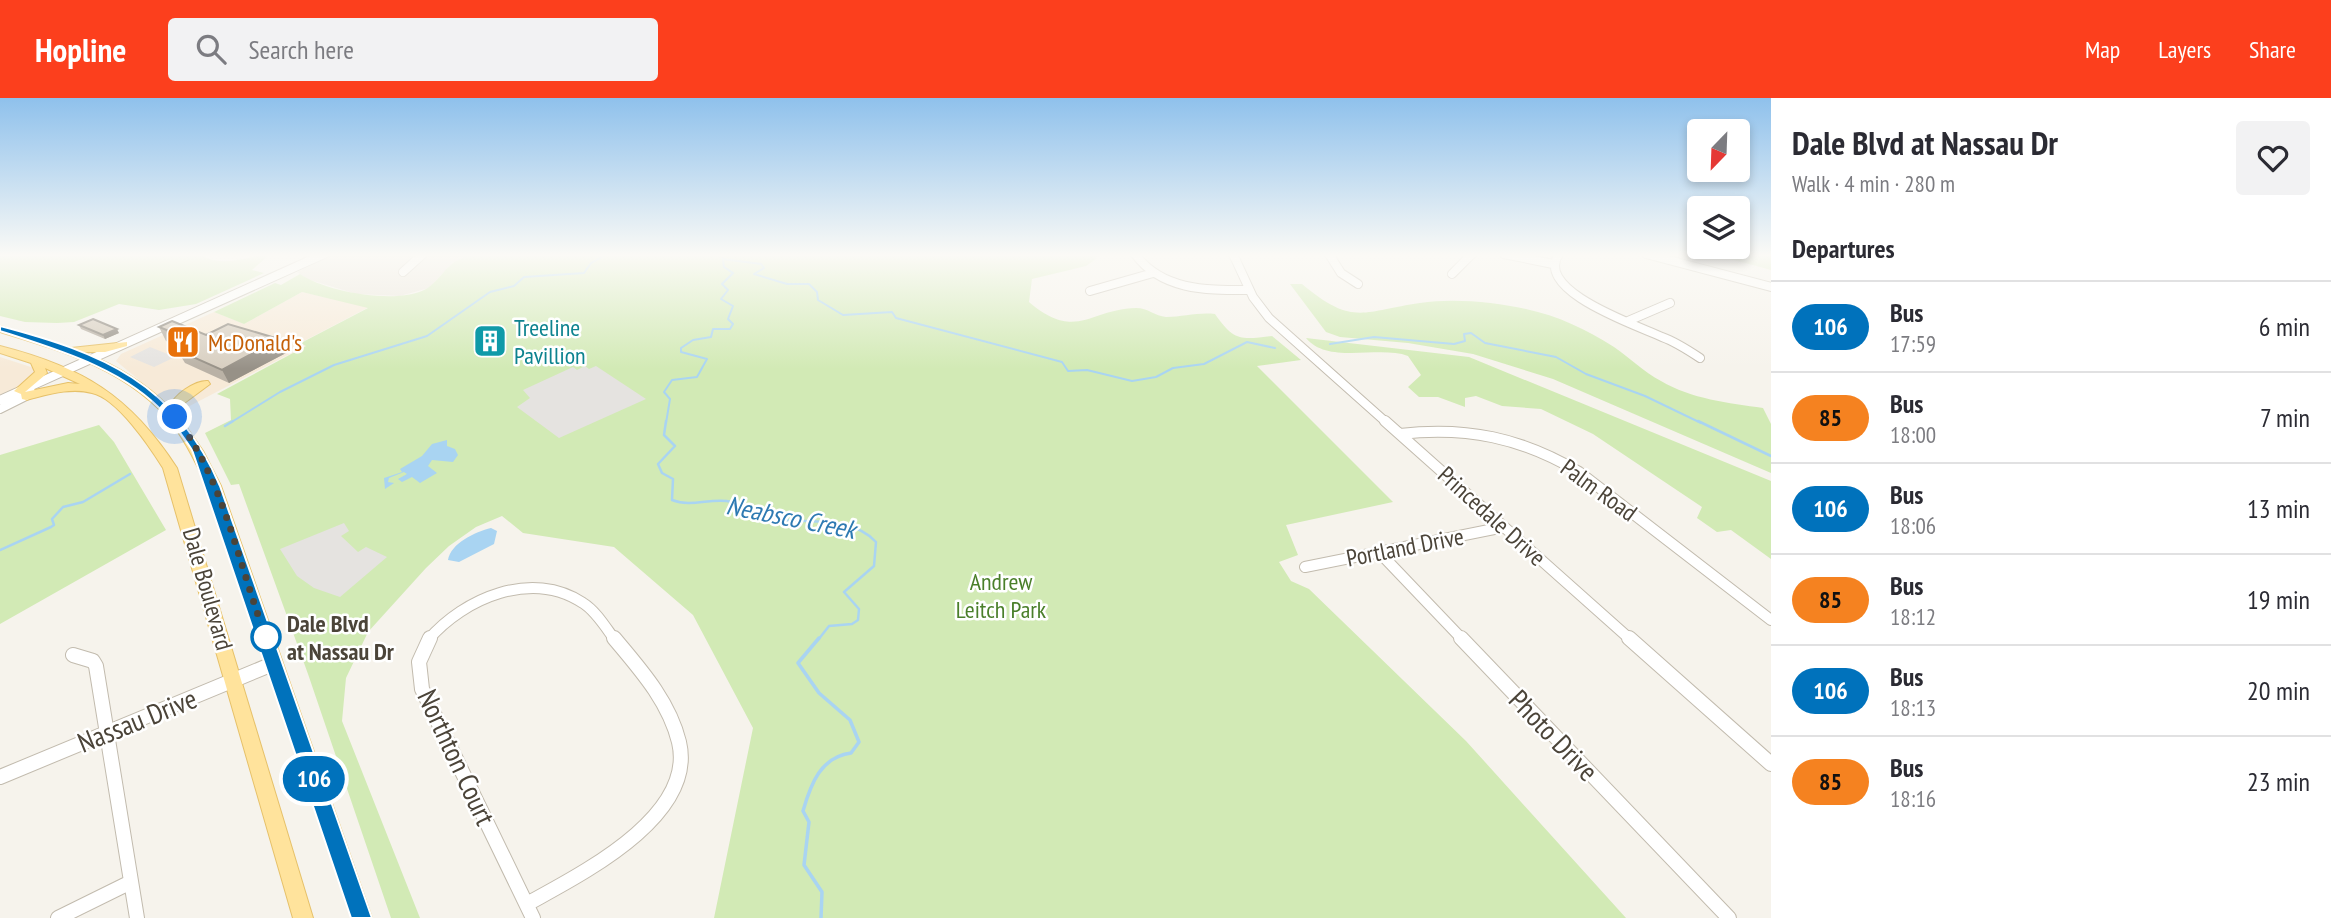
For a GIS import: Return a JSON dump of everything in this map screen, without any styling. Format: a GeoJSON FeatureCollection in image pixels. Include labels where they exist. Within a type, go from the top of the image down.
{"type":"FeatureCollection","features":[{"type":"Feature","properties":{"kind":"main road","name":"Dale Boulevard"},"geometry":{"type":"LineString","coordinates":[[0,329],[64,348],[94,360],[135,383],[175,417],[198,449],[214,486],[362,918]]}},
{"type":"Feature","properties":{"kind":"main road"},"geometry":{"type":"LineString","coordinates":[[64,348],[95,350],[123,344]]}},
{"type":"Feature","properties":{"kind":"main road","name":"Dale Boulevard"},"geometry":{"type":"LineString","coordinates":[[0,349],[69,372],[102,391],[145,429],[170,468],[303,918]]}},
{"type":"Feature","properties":{"kind":"main road"},"geometry":{"type":"LineString","coordinates":[[23,393],[41,373],[35,360]]}},
{"type":"Feature","properties":{"kind":"main road"},"geometry":{"type":"LineString","coordinates":[[175,417],[177,402],[204,384]]}},
{"type":"Feature","properties":{"kind":"main road"},"geometry":{"type":"LineString","coordinates":[[23,393],[71,386],[102,391]]}},
{"type":"Feature","properties":{"kind":"street"},"geometry":{"type":"LineString","coordinates":[[0,400],[23,393],[241,292]]}},
{"type":"Feature","properties":{"kind":"street","name":"Princedale Drive"},"geometry":{"type":"LineString","coordinates":[[1251,292],[1277,325],[1771,764]]}},
{"type":"Feature","properties":{"kind":"street"},"geometry":{"type":"LineString","coordinates":[[1574,292],[1678,344],[1700,358]]}},
{"type":"Feature","properties":{"kind":"street"},"geometry":{"type":"LineString","coordinates":[[1628,321],[1670,303]]}},
{"type":"Feature","properties":{"kind":"street"},"geometry":{"type":"LineString","coordinates":[[94,360],[123,344],[188,317]]}},
{"type":"Feature","properties":{"kind":"street"},"geometry":{"type":"LineString","coordinates":[[0,408],[23,393]]}},
{"type":"Feature","properties":{"kind":"street","name":"Palm Road"},"geometry":{"type":"LineString","coordinates":[[1400,434],[1435,429],[1464,429],[1510,439],[1551,455],[1579,472],[1771,620]]}},
{"type":"Feature","properties":{"kind":"street","name":"Portland Drive"},"geometry":{"type":"LineString","coordinates":[[1306,567],[1504,527]]}},
{"type":"Feature","properties":{"kind":"street","name":"Photo Drive"},"geometry":{"type":"LineString","coordinates":[[1379,552],[1729,918]]}},
{"type":"Feature","properties":{"kind":"street","name":"Northton Court"},"geometry":{"type":"LineString","coordinates":[[540,587],[569,594],[586,604],[667,709],[679,750],[678,769],[669,794],[650,824],[617,851],[530,911],[422,689],[419,662],[430,639],[458,612],[500,591],[540,587]]}},
{"type":"Feature","properties":{"kind":"street"},"geometry":{"type":"LineString","coordinates":[[72,655],[95,664],[137,918]]}},
{"type":"Feature","properties":{"kind":"street","name":"Nassau Drive"},"geometry":{"type":"LineString","coordinates":[[0,777],[275,663]]}},
{"type":"Feature","properties":{"kind":"street"},"geometry":{"type":"LineString","coordinates":[[58,918],[131,882]]}},
{"type":"Feature","properties":{"kind":"shaded area"},"geometry":{"type":"Polygon","coordinates":[[[302,292],[369,307],[302,342],[307,345],[178,412],[116,361],[121,354],[214,312],[244,324],[302,292]]]}},
{"type":"Feature","properties":{"kind":"shaded area"},"geometry":{"type":"Polygon","coordinates":[[[350,292],[414,292],[400,296],[350,292]]]}},
{"type":"Feature","properties":{"kind":"shaded area"},"geometry":{"type":"Polygon","coordinates":[[[150,347],[175,357],[154,367],[130,357],[150,347]]]}},
{"type":"Feature","properties":{"kind":"shaded area"},"geometry":{"type":"Polygon","coordinates":[[[0,357],[37,369],[29,383],[0,396],[0,357]]]}},
{"type":"Feature","properties":{"kind":"shaded area"},"geometry":{"type":"Polygon","coordinates":[[[585,366],[589,369],[596,366],[646,399],[559,438],[517,407],[530,398],[523,390],[573,367],[577,370],[585,366]]]}},
{"type":"Feature","properties":{"kind":"shaded area"},"geometry":{"type":"Polygon","coordinates":[[[344,523],[349,531],[341,536],[358,552],[366,547],[387,557],[340,597],[314,588],[297,576],[280,549],[344,523]]]}},
{"type":"Feature","properties":{"kind":"green space"},"geometry":{"type":"Polygon","coordinates":[[[0,292],[222,292],[196,304],[159,310],[119,304],[74,322],[25,322],[0,316],[0,292]]]}},
{"type":"Feature","properties":{"kind":"green space","name":"Andrew Leitch Park"},"geometry":{"type":"Polygon","coordinates":[[[256,292],[302,292],[244,324],[214,312],[256,292]]]}},
{"type":"Feature","properties":{"kind":"green space","name":"Andrew Leitch Park"},"geometry":{"type":"Polygon","coordinates":[[[303,292],[352,292],[381,296],[1030,292],[1029,302],[1059,320],[1071,322],[1136,308],[1166,317],[1215,314],[1227,329],[1239,337],[1272,336],[1301,360],[1257,366],[1393,502],[1286,525],[1298,555],[1279,562],[1291,581],[1309,589],[1466,741],[1626,918],[714,918],[753,728],[693,615],[614,547],[523,533],[502,516],[476,527],[449,546],[426,568],[368,632],[346,678],[342,721],[420,918],[391,918],[308,674],[239,484],[231,485],[205,433],[231,420],[230,399],[217,394],[306,346],[301,343],[368,308],[303,292]]]}},
{"type":"Feature","properties":{"kind":"green space"},"geometry":{"type":"Polygon","coordinates":[[[1296,292],[1313,292],[1334,306],[1359,313],[1420,303],[1460,301],[1514,307],[1561,319],[1603,340],[1673,387],[1710,399],[1763,408],[1771,424],[1771,473],[1553,379],[1473,354],[1408,343],[1340,337],[1326,332],[1296,292]]]}},
{"type":"Feature","properties":{"kind":"green space"},"geometry":{"type":"Polygon","coordinates":[[[1306,338],[1469,357],[1771,481],[1771,559],[1731,530],[1717,532],[1697,518],[1702,507],[1593,434],[1541,409],[1502,406],[1476,396],[1465,398],[1465,407],[1438,397],[1419,397],[1408,387],[1421,375],[1408,356],[1383,352],[1327,351],[1306,338]]]}},
{"type":"Feature","properties":{"kind":"green space"},"geometry":{"type":"Polygon","coordinates":[[[99,425],[114,442],[166,530],[0,624],[0,455],[99,425]]]}},
{"type":"Feature","properties":{"kind":"water"},"geometry":{"type":"Polygon","coordinates":[[[447,440],[447,446],[455,449],[458,455],[453,462],[432,460],[428,466],[437,473],[420,483],[412,477],[402,482],[398,479],[407,474],[404,472],[389,478],[388,482],[394,483],[385,489],[384,478],[402,472],[400,469],[422,456],[432,444],[447,440]]]}},
{"type":"Feature","properties":{"kind":"water"},"geometry":{"type":"Polygon","coordinates":[[[491,528],[497,531],[494,544],[459,562],[448,560],[459,543],[471,535],[491,528]]]}},
{"type":"Feature","properties":{"kind":"building"},"geometry":{"type":"Polygon","coordinates":[[[93,319],[117,329],[103,335],[79,325],[93,319]]]}},
{"type":"Feature","properties":{"kind":"building"},"geometry":{"type":"Polygon","coordinates":[[[172,321],[206,335],[228,324],[279,339],[222,370],[177,350],[194,341],[159,327],[172,321]]]}},
{"type":"Feature","properties":{"kind":"waterway"},"geometry":{"type":"LineString","coordinates":[[230,423],[280,392],[334,365],[427,336],[490,292]]}},
{"type":"Feature","properties":{"kind":"waterway","name":"Neabsco Creek"},"geometry":{"type":"LineString","coordinates":[[666,423],[670,399],[664,392],[672,380],[697,377],[707,359],[681,352],[681,348],[693,340],[711,337],[713,329],[730,329],[733,324],[728,319],[733,306],[721,299],[726,292]]}},
{"type":"Feature","properties":{"kind":"waterway"},"geometry":{"type":"LineString","coordinates":[[817,292],[818,300],[843,315],[892,312],[896,318],[1062,362],[1068,371],[1087,370],[1132,381],[1156,377],[1173,368],[1204,364],[1247,342],[1275,348]]}},
{"type":"Feature","properties":{"kind":"waterway"},"geometry":{"type":"LineString","coordinates":[[1330,344],[1374,337],[1454,344],[1465,341],[1464,334],[1471,333],[1485,343],[1556,357],[1586,374],[1645,396],[1701,423]]}},
{"type":"Feature","properties":{"kind":"waterway"},"geometry":{"type":"LineString","coordinates":[[225,426],[233,421]]}},
{"type":"Feature","properties":{"kind":"waterway","name":"Neabsco Creek"},"geometry":{"type":"LineString","coordinates":[[666,421],[664,435],[675,446],[658,464],[662,473],[673,479],[672,500],[687,503],[732,502],[756,515],[771,519],[836,523],[864,532],[876,542],[874,566],[844,592],[859,609],[858,620],[852,624],[829,626],[818,640]]}},
{"type":"Feature","properties":{"kind":"waterway"},"geometry":{"type":"LineString","coordinates":[[1698,421],[1771,456]]}},
{"type":"Feature","properties":{"kind":"waterway"},"geometry":{"type":"LineString","coordinates":[[0,550],[51,527],[54,525],[52,519],[63,507],[83,502],[130,474]]}},
{"type":"Feature","properties":{"kind":"waterway","name":"Neabsco Creek"},"geometry":{"type":"LineString","coordinates":[[819,638],[798,663],[819,693],[850,720],[859,742],[851,753],[832,760],[819,773],[803,811],[809,822],[804,865],[822,892],[821,918]]}},
{"type":"Feature","properties":{"kind":"bus line","name":"106"},"geometry":{"type":"LineString","coordinates":[[0,329],[64,348],[117,372],[151,395],[189,434],[214,486],[362,918]]}},
{"type":"Feature","properties":{"kind":"place","name":"Treeline Pavillion"},"geometry":{"type":"Point","coordinates":[490,341]}},
{"type":"Feature","properties":{"kind":"place","name":"McDonald's"},"geometry":{"type":"Point","coordinates":[183,342]}},
{"type":"Feature","properties":{"kind":"place","name":"Dale Blvd at Nassau Dr"},"geometry":{"type":"Point","coordinates":[266,637]}},
{"type":"Feature","properties":{"kind":"route"},"geometry":{"type":"LineString","coordinates":[[175,417],[198,449],[214,486],[266,637]]}}]}
